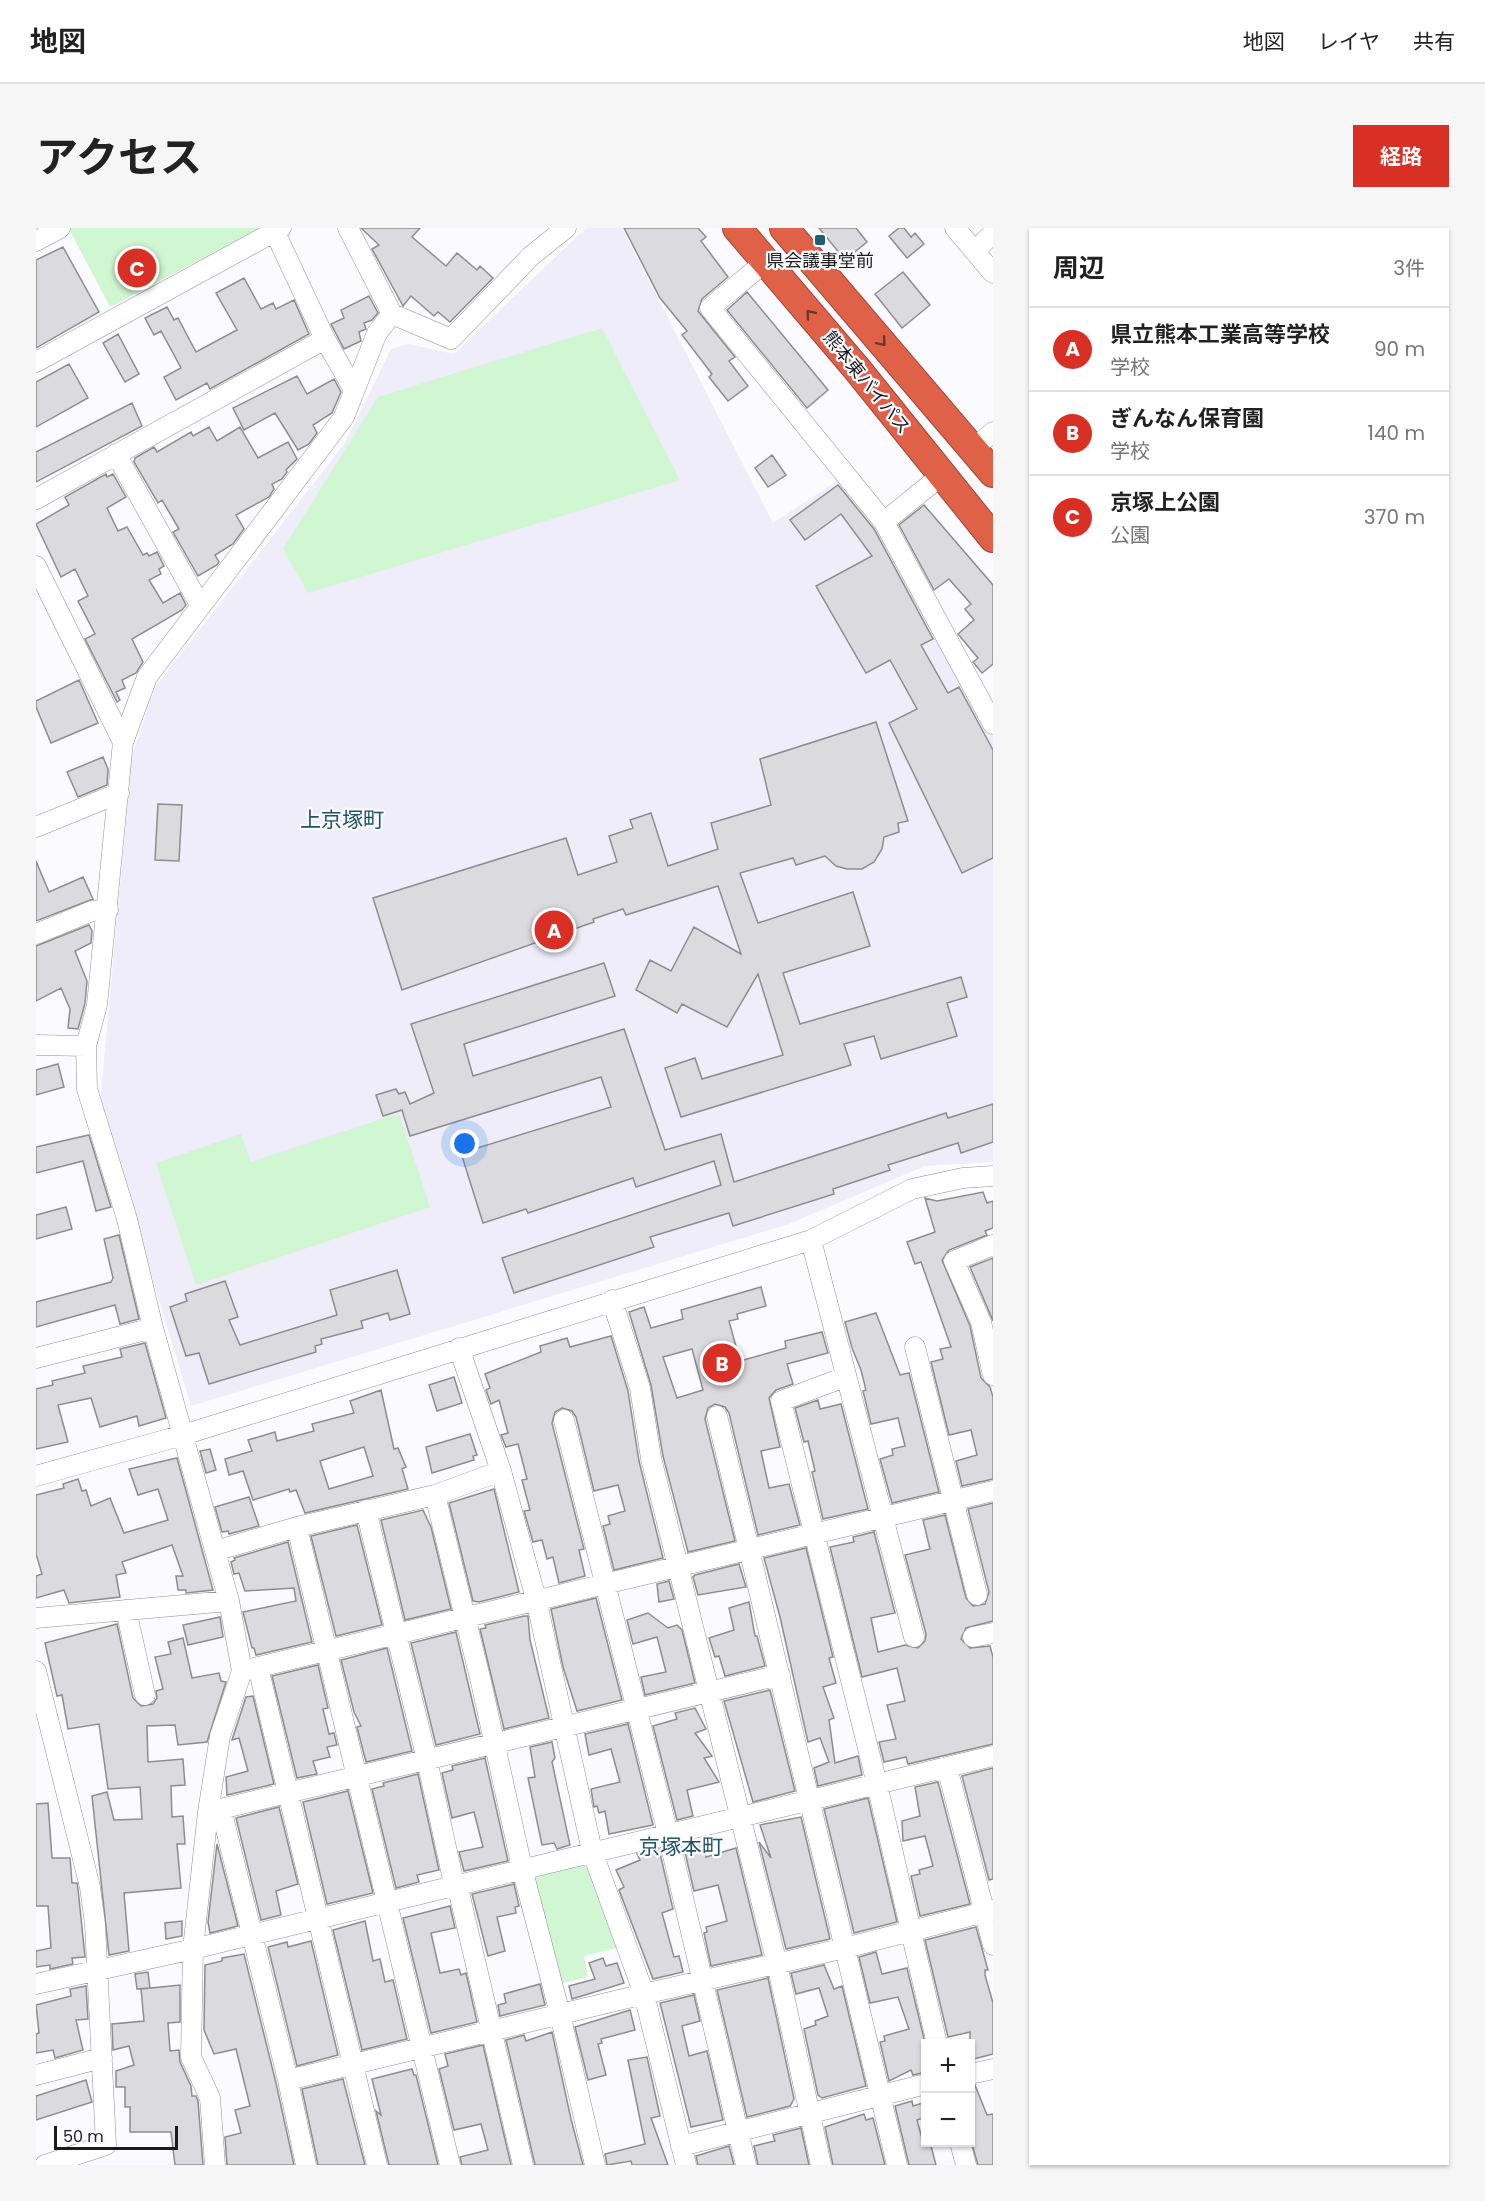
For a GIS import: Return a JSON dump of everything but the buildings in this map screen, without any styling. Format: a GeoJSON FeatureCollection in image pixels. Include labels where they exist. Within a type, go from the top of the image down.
{"type":"FeatureCollection","features":[{"type":"Feature","properties":{"kind":"highway","name":"熊本東バイパス"},"geometry":{"type":"LineString","coordinates":[[737,228],[857,369],[993,538]]}},
{"type":"Feature","properties":{"kind":"highway","name":"熊本東バイパス"},"geometry":{"type":"LineString","coordinates":[[784,228],[983,440],[993,473]]}},
{"type":"Feature","properties":{"kind":"street"},"geometry":{"type":"LineString","coordinates":[[36,241],[60,228]]}},
{"type":"Feature","properties":{"kind":"street"},"geometry":{"type":"LineString","coordinates":[[348,228],[392,314],[451,339],[531,256],[566,228]]}},
{"type":"Feature","properties":{"kind":"street"},"geometry":{"type":"LineString","coordinates":[[955,228],[993,273]]}},
{"type":"Feature","properties":{"kind":"street"},"geometry":{"type":"LineString","coordinates":[[36,362],[276,229],[325,339],[354,390]]}},
{"type":"Feature","properties":{"kind":"street"},"geometry":{"type":"LineString","coordinates":[[975,251],[993,233]]}},
{"type":"Feature","properties":{"kind":"street"},"geometry":{"type":"LineString","coordinates":[[766,261],[710,309],[884,522],[993,724]]}},
{"type":"Feature","properties":{"kind":"street"},"geometry":{"type":"LineString","coordinates":[[377,2165],[288,1793],[229,1601],[153,1328],[113,1167],[87,1089],[86,1046],[97,1005],[123,742],[147,677],[200,604],[344,417],[377,333],[392,314]]}},
{"type":"Feature","properties":{"kind":"street"},"geometry":{"type":"LineString","coordinates":[[36,499],[325,339]]}},
{"type":"Feature","properties":{"kind":"street"},"geometry":{"type":"LineString","coordinates":[[116,454],[200,604]]}},
{"type":"Feature","properties":{"kind":"street"},"geometry":{"type":"LineString","coordinates":[[884,522],[942,475]]}},
{"type":"Feature","properties":{"kind":"street"},"geometry":{"type":"LineString","coordinates":[[36,566],[123,742]]}},
{"type":"Feature","properties":{"kind":"street"},"geometry":{"type":"LineString","coordinates":[[36,827],[119,793]]}},
{"type":"Feature","properties":{"kind":"street"},"geometry":{"type":"LineString","coordinates":[[36,934],[92,911],[108,910]]}},
{"type":"Feature","properties":{"kind":"street"},"geometry":{"type":"LineString","coordinates":[[36,1045],[86,1046]]}},
{"type":"Feature","properties":{"kind":"street"},"geometry":{"type":"LineString","coordinates":[[36,1476],[183,1435],[459,1347],[811,1240],[912,1189],[963,1178],[993,1176]]}},
{"type":"Feature","properties":{"kind":"street"},"geometry":{"type":"LineString","coordinates":[[811,1240],[914,1637]]}},
{"type":"Feature","properties":{"kind":"street"},"geometry":{"type":"LineString","coordinates":[[993,1245],[954,1261],[981,1322],[993,1375]]}},
{"type":"Feature","properties":{"kind":"street"},"geometry":{"type":"LineString","coordinates":[[612,1300],[640,1388],[651,1458],[777,1964],[821,2165]]}},
{"type":"Feature","properties":{"kind":"street"},"geometry":{"type":"LineString","coordinates":[[36,1358],[153,1328]]}},
{"type":"Feature","properties":{"kind":"street"},"geometry":{"type":"LineString","coordinates":[[459,1347],[501,1471],[536,1599],[592,1851],[644,1994],[684,2155],[738,2131],[921,2085]]}},
{"type":"Feature","properties":{"kind":"street"},"geometry":{"type":"LineString","coordinates":[[915,1347],[977,1595]]}},
{"type":"Feature","properties":{"kind":"street"},"geometry":{"type":"LineString","coordinates":[[845,1377],[782,1401],[877,1784],[936,2039]]}},
{"type":"Feature","properties":{"kind":"street"},"geometry":{"type":"LineString","coordinates":[[717,1416],[897,2165]]}},
{"type":"Feature","properties":{"kind":"street"},"geometry":{"type":"LineString","coordinates":[[564,1420],[668,1834],[746,2165]]}},
{"type":"Feature","properties":{"kind":"street"},"geometry":{"type":"LineString","coordinates":[[215,1551],[297,1527],[435,1495],[501,1471]]}},
{"type":"Feature","properties":{"kind":"street"},"geometry":{"type":"LineString","coordinates":[[250,1669],[396,1632],[678,1568],[993,1491]]}},
{"type":"Feature","properties":{"kind":"street"},"geometry":{"type":"LineString","coordinates":[[435,1495],[495,1744],[522,1868],[560,2014],[595,2165]]}},
{"type":"Feature","properties":{"kind":"street"},"geometry":{"type":"LineString","coordinates":[[366,1510],[523,2165]]}},
{"type":"Feature","properties":{"kind":"street"},"geometry":{"type":"LineString","coordinates":[[297,1527],[450,2165]]}},
{"type":"Feature","properties":{"kind":"street"},"geometry":{"type":"LineString","coordinates":[[36,1618],[229,1601]]}},
{"type":"Feature","properties":{"kind":"street"},"geometry":{"type":"LineString","coordinates":[[126,1610],[145,1695]]}},
{"type":"Feature","properties":{"kind":"street"},"geometry":{"type":"LineString","coordinates":[[973,1637],[993,1633]]}},
{"type":"Feature","properties":{"kind":"street"},"geometry":{"type":"LineString","coordinates":[[215,2165],[210,2098],[190,2057],[193,1949],[215,1811],[220,1736],[250,1669]]}},
{"type":"Feature","properties":{"kind":"street"},"geometry":{"type":"LineString","coordinates":[[36,1671],[90,1887],[96,1924],[96,1970],[106,2145],[45,2165]]}},
{"type":"Feature","properties":{"kind":"street"},"geometry":{"type":"LineString","coordinates":[[215,1811],[780,1675]]}},
{"type":"Feature","properties":{"kind":"street"},"geometry":{"type":"LineString","coordinates":[[36,1984],[193,1949],[386,1900],[741,1818],[993,1756]]}},
{"type":"Feature","properties":{"kind":"street"},"geometry":{"type":"LineString","coordinates":[[947,1767],[989,1911],[993,1945]]}},
{"type":"Feature","properties":{"kind":"street"},"geometry":{"type":"LineString","coordinates":[[215,1811],[251,1934],[288,2080],[306,2165]]}},
{"type":"Feature","properties":{"kind":"street"},"geometry":{"type":"LineString","coordinates":[[288,2080],[845,1948],[989,1911]]}},
{"type":"Feature","properties":{"kind":"street"},"geometry":{"type":"LineString","coordinates":[[36,2075],[102,2058]]}},
{"type":"Feature","properties":{"kind":"street"},"geometry":{"type":"LineString","coordinates":[[975,2073],[993,2069]]}},
{"type":"Feature","properties":{"kind":"street"},"geometry":{"type":"LineString","coordinates":[[961,2147],[966,2165]]}},
{"type":"Feature","properties":{"kind":"shaded area"},"geometry":{"type":"Polygon","coordinates":[[[586,228],[622,228],[773,523],[840,479],[879,527],[993,736],[993,1162],[925,1166],[789,1224],[191,1406],[100,1104],[132,756],[155,687],[345,443],[391,349],[409,344],[454,354],[586,228]]]}},
{"type":"Feature","properties":{"kind":"green space"},"geometry":{"type":"Polygon","coordinates":[[[70,228],[261,228],[110,307],[69,229],[70,228]]]}},
{"type":"Feature","properties":{"kind":"green space"},"geometry":{"type":"Polygon","coordinates":[[[602,328],[680,480],[308,593],[283,549],[378,397],[602,328]]]}},
{"type":"Feature","properties":{"kind":"green space"},"geometry":{"type":"Polygon","coordinates":[[[399,1113],[430,1207],[196,1285],[156,1163],[241,1134],[251,1162],[399,1113]]]}},
{"type":"Feature","properties":{"kind":"green space"},"geometry":{"type":"Polygon","coordinates":[[[585,1862],[617,1948],[584,1956],[588,1977],[558,1984],[532,1875],[585,1862]]]}},
{"type":"Feature","properties":{"kind":"place","name":"県会議事堂前"},"geometry":{"type":"Point","coordinates":[820,240]}},
{"type":"Feature","properties":{"kind":"place","name":"京塚上公園"},"geometry":{"type":"Point","coordinates":[137,268]}},
{"type":"Feature","properties":{"kind":"place","name":"県立熊本工業高等学校"},"geometry":{"type":"Point","coordinates":[554,930]}},
{"type":"Feature","properties":{"kind":"place","name":"ぎんなん保育園"},"geometry":{"type":"Point","coordinates":[722,1363]}},
{"type":"Feature","properties":{"kind":"district","name":"上京塚町"},"geometry":{"type":"Point","coordinates":[342,819]}},
{"type":"Feature","properties":{"kind":"district","name":"京塚本町"},"geometry":{"type":"Point","coordinates":[681,1846]}}]}
